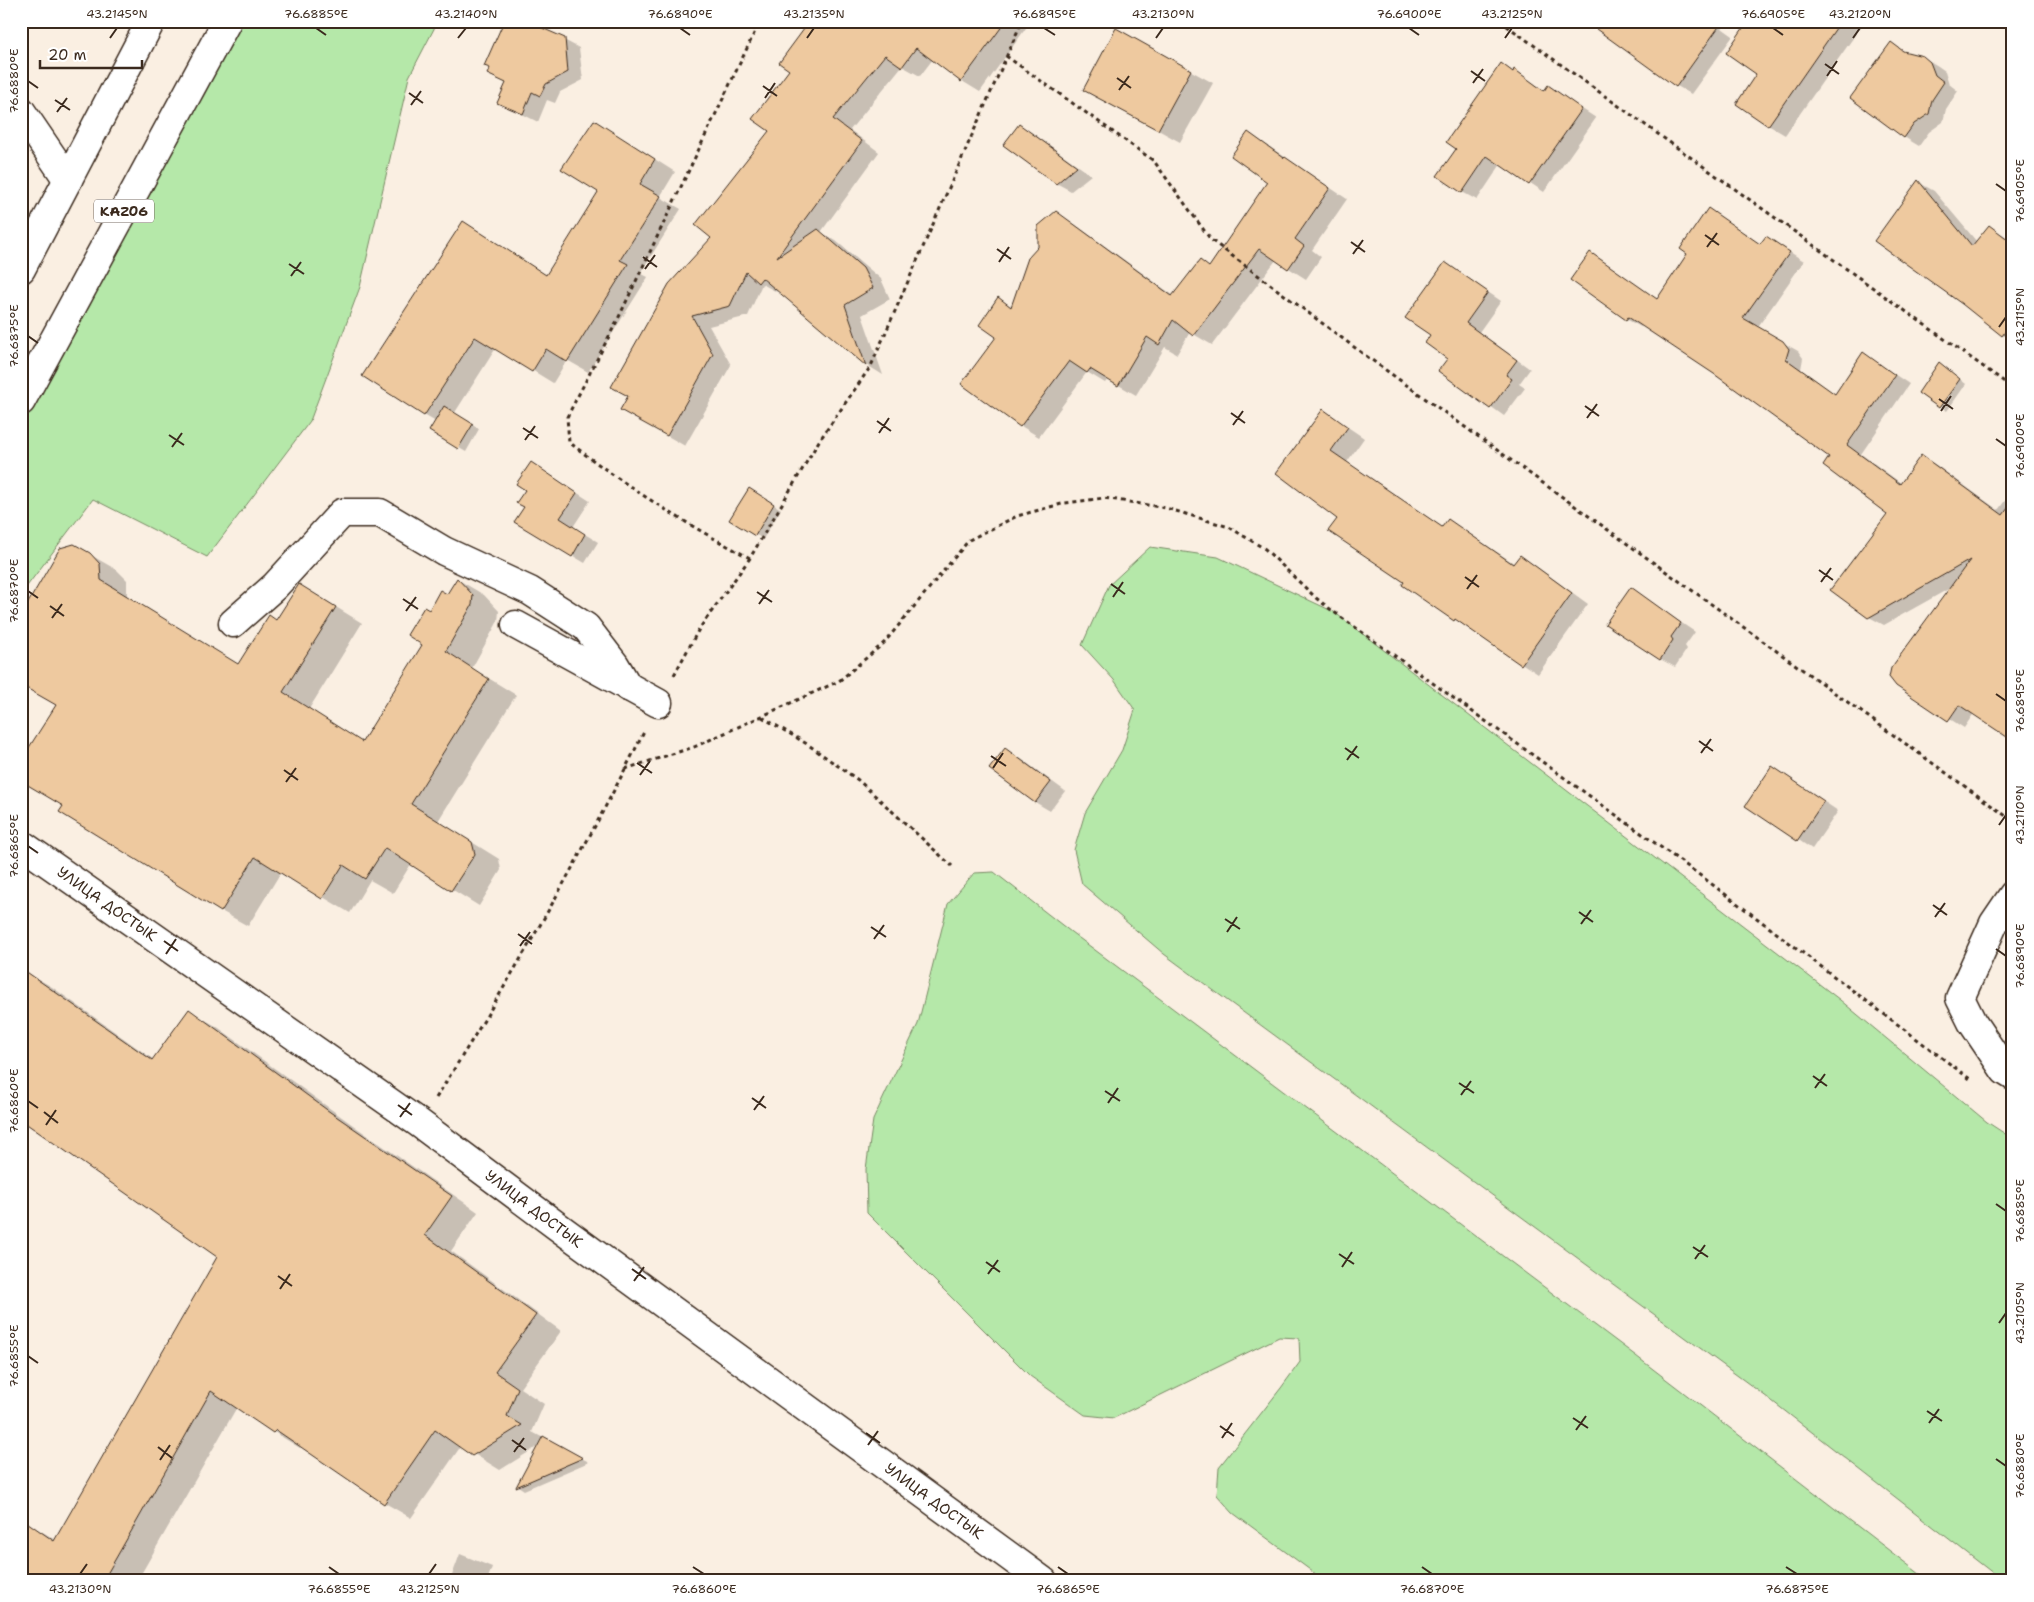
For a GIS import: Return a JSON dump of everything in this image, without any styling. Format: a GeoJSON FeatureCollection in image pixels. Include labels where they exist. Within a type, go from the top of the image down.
{"type":"FeatureCollection","features":[{"type":"Feature","properties":{"kind":"main road"},"geometry":{"type":"LineString","coordinates":[[21,268],[151,21]]}},
{"type":"Feature","properties":{"kind":"main road","name":"KАZ06"},"geometry":{"type":"LineString","coordinates":[[21,401],[227,21]]}},
{"type":"Feature","properties":{"kind":"main road"},"geometry":{"type":"LineString","coordinates":[[21,111],[68,180]]}},
{"type":"Feature","properties":{"kind":"main road"},"geometry":{"type":"LineString","coordinates":[[233,623],[275,586],[342,513],[380,512],[444,551],[530,591],[586,627],[615,665],[628,687]]}},
{"type":"Feature","properties":{"kind":"main road"},"geometry":{"type":"LineString","coordinates":[[516,626],[658,704]]}},
{"type":"Feature","properties":{"kind":"main road","name":"УЛИЦА ДОСТЫК"},"geometry":{"type":"LineString","coordinates":[[21,844],[419,1123],[1043,1581]]}},
{"type":"Feature","properties":{"kind":"main road"},"geometry":{"type":"LineString","coordinates":[[2013,895],[1994,923],[1960,998],[1972,1022],[2005,1071],[2013,1076]]}},
{"type":"Feature","properties":{"kind":"path"},"geometry":{"type":"LineString","coordinates":[[750,558],[712,538],[609,474],[568,442],[567,417],[618,319],[760,21]]}},
{"type":"Feature","properties":{"kind":"path"},"geometry":{"type":"LineString","coordinates":[[419,1123],[491,1011],[625,769],[699,629],[750,558],[819,441],[871,366],[1022,21]]}},
{"type":"Feature","properties":{"kind":"path"},"geometry":{"type":"LineString","coordinates":[[1500,21],[2013,388]]}},
{"type":"Feature","properties":{"kind":"path"},"geometry":{"type":"LineString","coordinates":[[2009,21],[2013,24]]}},
{"type":"Feature","properties":{"kind":"path"},"geometry":{"type":"LineString","coordinates":[[1006,56],[1154,161],[1211,240],[1362,353],[2013,821]]}},
{"type":"Feature","properties":{"kind":"path"},"geometry":{"type":"LineString","coordinates":[[625,769],[694,747],[839,680],[884,642],[969,540],[1017,516],[1066,504],[1104,498],[1166,508],[1229,527],[1265,549],[1316,598],[1341,618],[1705,879],[1973,1081]]}},
{"type":"Feature","properties":{"kind":"path"},"geometry":{"type":"LineString","coordinates":[[762,717],[807,744],[858,780],[952,866]]}},
{"type":"Feature","properties":{"kind":"green space"},"geometry":{"type":"Polygon","coordinates":[[[234,21],[438,21],[409,77],[360,287],[310,421],[207,557],[93,499],[21,594],[21,416],[234,21]]]}},
{"type":"Feature","properties":{"kind":"green space"},"geometry":{"type":"Polygon","coordinates":[[[1150,547],[1218,557],[1334,612],[1840,1000],[1987,1122],[2013,1139],[2013,1581],[2003,1581],[1772,1401],[1164,954],[1082,884],[1074,850],[1085,813],[1122,750],[1135,710],[1114,680],[1082,645],[1109,585],[1150,547]]]}},
{"type":"Feature","properties":{"kind":"green space"},"geometry":{"type":"Polygon","coordinates":[[[994,872],[1071,932],[1636,1356],[1929,1581],[1325,1581],[1233,1513],[1217,1495],[1219,1467],[1300,1362],[1299,1338],[1279,1337],[1114,1418],[1085,1415],[1030,1376],[867,1213],[866,1169],[873,1120],[918,1024],[948,904],[974,873],[994,872]]]}},
{"type":"Feature","properties":{"kind":"building"},"geometry":{"type":"Polygon","coordinates":[[[504,21],[526,21],[565,38],[568,72],[546,84],[540,96],[532,92],[523,114],[497,103],[506,83],[487,74],[490,68],[484,66],[504,21]]]}},
{"type":"Feature","properties":{"kind":"building"},"geometry":{"type":"Polygon","coordinates":[[[810,21],[1006,21],[961,82],[916,48],[902,67],[885,55],[833,119],[862,141],[777,257],[818,229],[863,268],[873,288],[845,305],[866,366],[762,278],[758,283],[746,272],[730,306],[692,316],[713,354],[667,436],[620,410],[628,396],[611,387],[669,284],[711,238],[695,225],[769,131],[752,119],[789,70],[779,63],[810,21]]]}},
{"type":"Feature","properties":{"kind":"building"},"geometry":{"type":"Polygon","coordinates":[[[1585,21],[1723,21],[1676,87],[1585,21]]]}},
{"type":"Feature","properties":{"kind":"building"},"geometry":{"type":"Polygon","coordinates":[[[1748,21],[1841,21],[1768,126],[1736,104],[1756,74],[1726,53],[1748,21]]]}},
{"type":"Feature","properties":{"kind":"building"},"geometry":{"type":"Polygon","coordinates":[[[1116,28],[1191,70],[1158,130],[1083,90],[1116,28]]]}},
{"type":"Feature","properties":{"kind":"building"},"geometry":{"type":"Polygon","coordinates":[[[1891,42],[1903,51],[1923,56],[1930,62],[1935,75],[1944,82],[1932,100],[1929,114],[1914,124],[1904,138],[1850,98],[1891,42]]]}},
{"type":"Feature","properties":{"kind":"building"},"geometry":{"type":"Polygon","coordinates":[[[1501,63],[1513,72],[1514,69],[1544,91],[1548,85],[1582,109],[1529,185],[1487,156],[1462,193],[1437,176],[1456,149],[1446,142],[1501,63]]]}},
{"type":"Feature","properties":{"kind":"building"},"geometry":{"type":"Polygon","coordinates":[[[594,120],[655,159],[640,184],[661,196],[620,260],[628,264],[567,362],[546,349],[532,372],[475,337],[424,416],[362,376],[463,221],[546,275],[598,192],[561,169],[594,120]]]}},
{"type":"Feature","properties":{"kind":"building"},"geometry":{"type":"Polygon","coordinates":[[[1019,124],[1077,166],[1056,184],[1003,145],[1019,124]]]}},
{"type":"Feature","properties":{"kind":"building"},"geometry":{"type":"Polygon","coordinates":[[[1248,132],[1330,188],[1295,239],[1304,246],[1288,269],[1259,249],[1193,336],[1173,320],[1159,345],[1147,337],[1118,386],[1090,369],[1087,373],[1069,361],[1020,427],[961,384],[996,337],[979,325],[998,297],[1011,307],[1028,258],[1038,247],[1038,226],[1056,211],[1172,296],[1200,260],[1209,267],[1267,182],[1231,156],[1248,132]]]}},
{"type":"Feature","properties":{"kind":"building"},"geometry":{"type":"Polygon","coordinates":[[[1918,180],[1972,246],[1989,225],[2013,243],[2013,321],[2002,336],[1962,304],[1874,241],[1918,180]]]}},
{"type":"Feature","properties":{"kind":"building"},"geometry":{"type":"Polygon","coordinates":[[[1708,208],[1760,244],[1766,236],[1790,252],[1743,318],[1783,341],[1789,349],[1786,359],[1835,394],[1863,352],[1895,375],[1847,445],[1900,484],[1921,455],[2003,515],[2013,501],[2013,741],[1959,705],[1948,721],[1896,686],[1889,677],[1891,668],[1970,560],[1868,618],[1830,590],[1887,514],[1823,466],[1829,457],[1714,374],[1628,317],[1626,320],[1570,280],[1590,252],[1657,299],[1687,254],[1680,249],[1708,208]]]}},
{"type":"Feature","properties":{"kind":"building"},"geometry":{"type":"Polygon","coordinates":[[[1445,262],[1488,292],[1466,323],[1517,360],[1506,375],[1512,379],[1490,409],[1438,371],[1447,359],[1425,343],[1430,335],[1405,318],[1445,262]]]}},
{"type":"Feature","properties":{"kind":"building"},"geometry":{"type":"Polygon","coordinates":[[[1939,362],[1960,379],[1939,408],[1918,393],[1939,362]]]}},
{"type":"Feature","properties":{"kind":"building"},"geometry":{"type":"Polygon","coordinates":[[[444,406],[473,424],[458,449],[429,431],[444,406]]]}},
{"type":"Feature","properties":{"kind":"building"},"geometry":{"type":"Polygon","coordinates":[[[1323,409],[1348,427],[1331,451],[1442,527],[1448,519],[1513,564],[1520,555],[1572,593],[1521,665],[1402,585],[1404,582],[1328,531],[1337,519],[1276,473],[1323,409]]]}},
{"type":"Feature","properties":{"kind":"building"},"geometry":{"type":"Polygon","coordinates":[[[531,462],[577,493],[560,518],[585,534],[572,557],[514,522],[524,507],[516,503],[525,490],[516,484],[531,462]]]}},
{"type":"Feature","properties":{"kind":"building"},"geometry":{"type":"Polygon","coordinates":[[[749,488],[774,504],[755,536],[729,520],[749,488]]]}},
{"type":"Feature","properties":{"kind":"building"},"geometry":{"type":"Polygon","coordinates":[[[74,544],[90,553],[100,564],[101,580],[238,664],[269,615],[276,620],[299,584],[336,607],[283,692],[362,742],[422,645],[407,635],[424,607],[429,610],[440,590],[447,594],[457,578],[473,595],[472,605],[446,651],[489,679],[411,804],[472,842],[475,854],[451,891],[385,848],[365,879],[343,865],[322,899],[255,857],[221,912],[59,812],[63,806],[21,781],[21,760],[56,705],[21,685],[21,615],[60,548],[74,544]]]}},
{"type":"Feature","properties":{"kind":"building"},"geometry":{"type":"Polygon","coordinates":[[[1631,587],[1681,623],[1671,637],[1673,640],[1660,660],[1605,624],[1631,587]]]}},
{"type":"Feature","properties":{"kind":"building"},"geometry":{"type":"Polygon","coordinates":[[[1005,748],[1051,782],[1035,803],[989,769],[1005,748]]]}},
{"type":"Feature","properties":{"kind":"building"},"geometry":{"type":"Polygon","coordinates":[[[1772,766],[1824,801],[1797,841],[1745,806],[1772,766]]]}},
{"type":"Feature","properties":{"kind":"building"},"geometry":{"type":"Polygon","coordinates":[[[21,968],[152,1060],[189,1009],[330,1112],[452,1196],[425,1235],[536,1315],[495,1372],[518,1388],[507,1416],[522,1425],[472,1456],[435,1430],[384,1504],[276,1430],[273,1433],[211,1391],[103,1581],[21,1581],[21,1518],[54,1541],[217,1257],[21,1120],[21,968]]]}},
{"type":"Feature","properties":{"kind":"building"},"geometry":{"type":"Polygon","coordinates":[[[543,1436],[583,1458],[516,1487],[543,1436]]]}}]}
